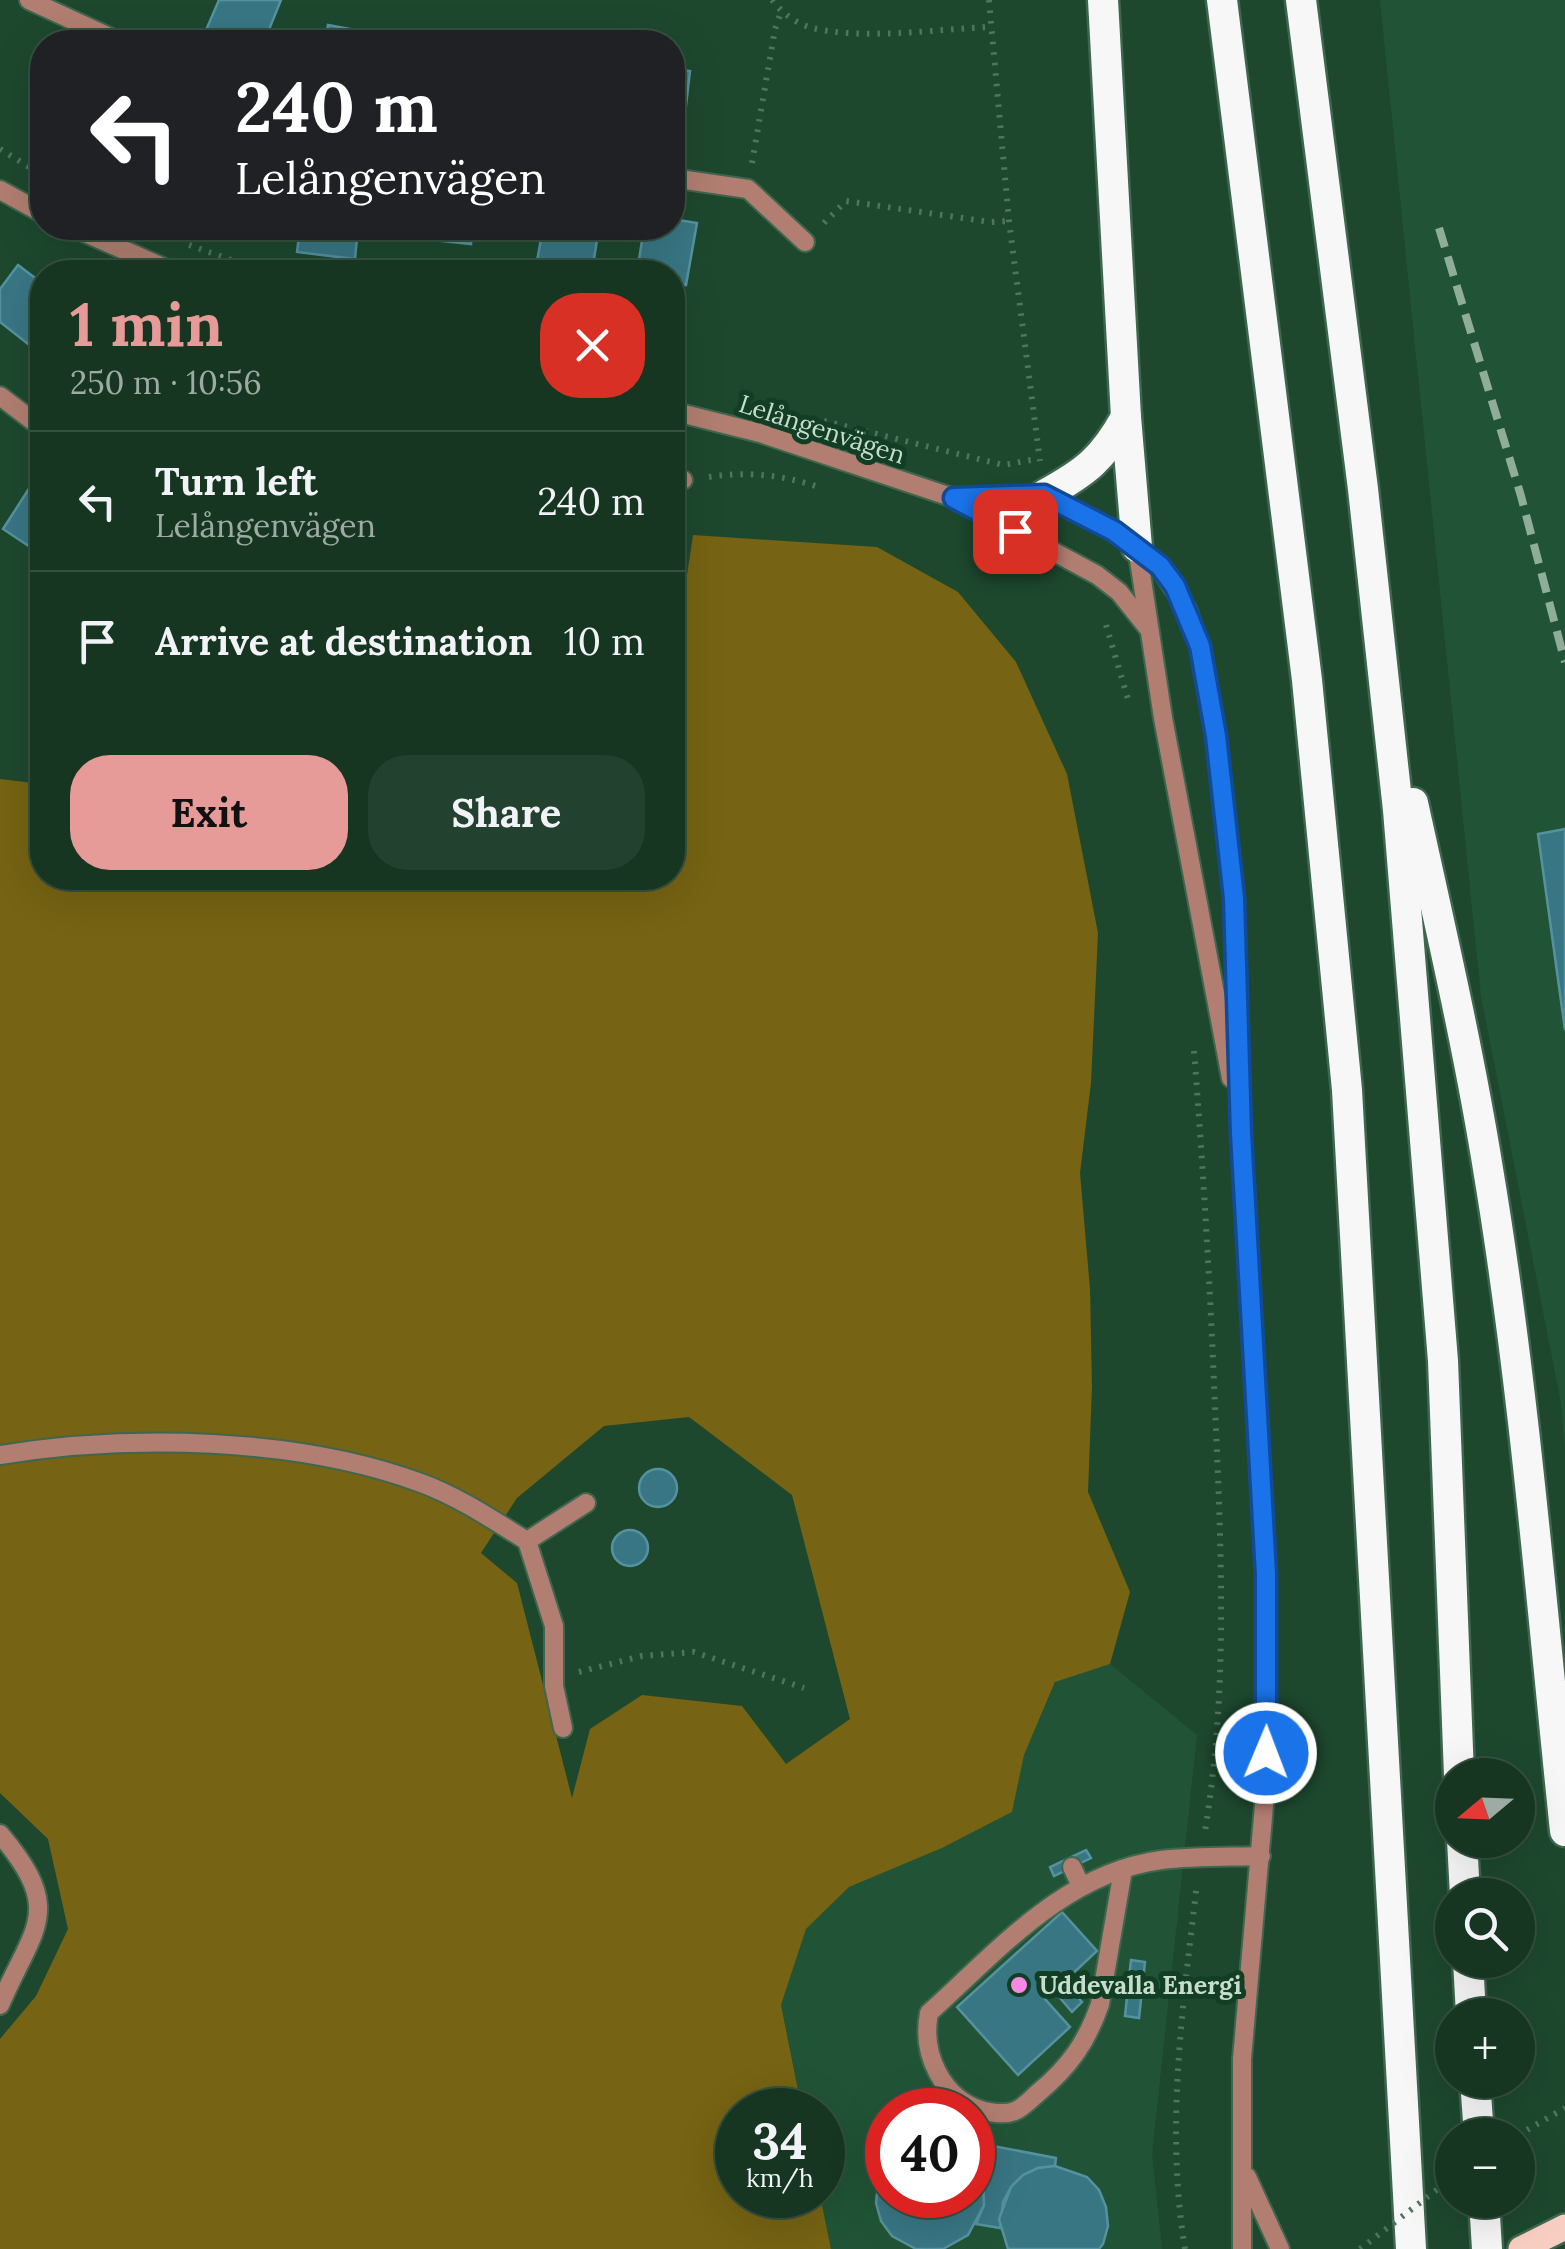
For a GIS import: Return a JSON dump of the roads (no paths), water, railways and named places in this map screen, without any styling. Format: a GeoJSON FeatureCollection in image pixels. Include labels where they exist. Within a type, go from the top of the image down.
{"type":"FeatureCollection","features":[{"type":"Feature","properties":{"kind":"highway"},"geometry":{"type":"LineString","coordinates":[[1103,0],[1137,547]]}},
{"type":"Feature","properties":{"kind":"highway"},"geometry":{"type":"LineString","coordinates":[[1222,0],[1307,680],[1347,1090],[1411,2249]]}},
{"type":"Feature","properties":{"kind":"highway"},"geometry":{"type":"LineString","coordinates":[[1300,0],[1384,678],[1443,1361],[1458,1758]]}},
{"type":"Feature","properties":{"kind":"highway"},"geometry":{"type":"LineString","coordinates":[[1044,495],[1094,464],[1108,450],[1126,418]]}},
{"type":"Feature","properties":{"kind":"highway"},"geometry":{"type":"LineString","coordinates":[[1384,678],[1449,963],[1489,1175],[1519,1394],[1565,1831]]}},
{"type":"Feature","properties":{"kind":"highway"},"geometry":{"type":"LineString","coordinates":[[1485,2218],[1488,2249]]}},
{"type":"Feature","properties":{"kind":"main road"},"geometry":{"type":"LineString","coordinates":[[1521,2249],[1565,2227]]}},
{"type":"Feature","properties":{"kind":"street"},"geometry":{"type":"LineString","coordinates":[[29,0],[94,30]]}},
{"type":"Feature","properties":{"kind":"street"},"geometry":{"type":"LineString","coordinates":[[685,180],[748,190],[805,242]]}},
{"type":"Feature","properties":{"kind":"street"},"geometry":{"type":"LineString","coordinates":[[0,190],[30,206]]}},
{"type":"Feature","properties":{"kind":"street"},"geometry":{"type":"LineString","coordinates":[[100,240],[142,260]]}},
{"type":"Feature","properties":{"kind":"street"},"geometry":{"type":"LineString","coordinates":[[0,396],[30,419]]}},
{"type":"Feature","properties":{"kind":"street","name":"Lelångenvägen"},"geometry":{"type":"LineString","coordinates":[[685,415],[760,433],[954,498],[1097,574],[1148,628]]}},
{"type":"Feature","properties":{"kind":"street","name":"Lelångenvägen"},"geometry":{"type":"LineString","coordinates":[[954,498],[1044,495],[1114,531],[1160,566],[1175,586],[1200,646],[1216,736],[1234,898],[1241,1133],[1266,1574],[1266,1782],[1242,2060],[1242,2249]]}},
{"type":"Feature","properties":{"kind":"street","name":"Lelångenvägen"},"geometry":{"type":"LineString","coordinates":[[1137,547],[1148,628],[1241,1133]]}},
{"type":"Feature","properties":{"kind":"street"},"geometry":{"type":"LineString","coordinates":[[0,1455],[76,1445],[164,1444],[298,1452],[420,1482],[456,1497],[528,1541],[554,1626],[554,1686],[563,1728]]}},
{"type":"Feature","properties":{"kind":"street"},"geometry":{"type":"LineString","coordinates":[[528,1541],[586,1503]]}},
{"type":"Feature","properties":{"kind":"street"},"geometry":{"type":"LineString","coordinates":[[0,1834],[16,1852],[36,1893],[40,1922],[0,2005]]}},
{"type":"Feature","properties":{"kind":"street"},"geometry":{"type":"LineString","coordinates":[[1123,1870],[1100,2004],[1084,2042],[1061,2074],[1017,2111],[998,2114],[978,2109],[948,2090],[937,2072],[925,2033],[929,2013],[1053,1902],[1081,1886],[1123,1870],[1162,1860],[1261,1856]]}},
{"type":"Feature","properties":{"kind":"street"},"geometry":{"type":"LineString","coordinates":[[1072,1867],[1081,1886]]}},
{"type":"Feature","properties":{"kind":"street","name":"Lelångenvägen"},"geometry":{"type":"LineString","coordinates":[[1244,2169],[1280,2249]]}},
{"type":"Feature","properties":{"kind":"railway"},"geometry":{"type":"LineString","coordinates":[[1439,228],[1521,496],[1565,662]]}},
{"type":"Feature","properties":{"kind":"place","name":"Uddevalla Energi"},"geometry":{"type":"Point","coordinates":[1019,1985]}}]}
